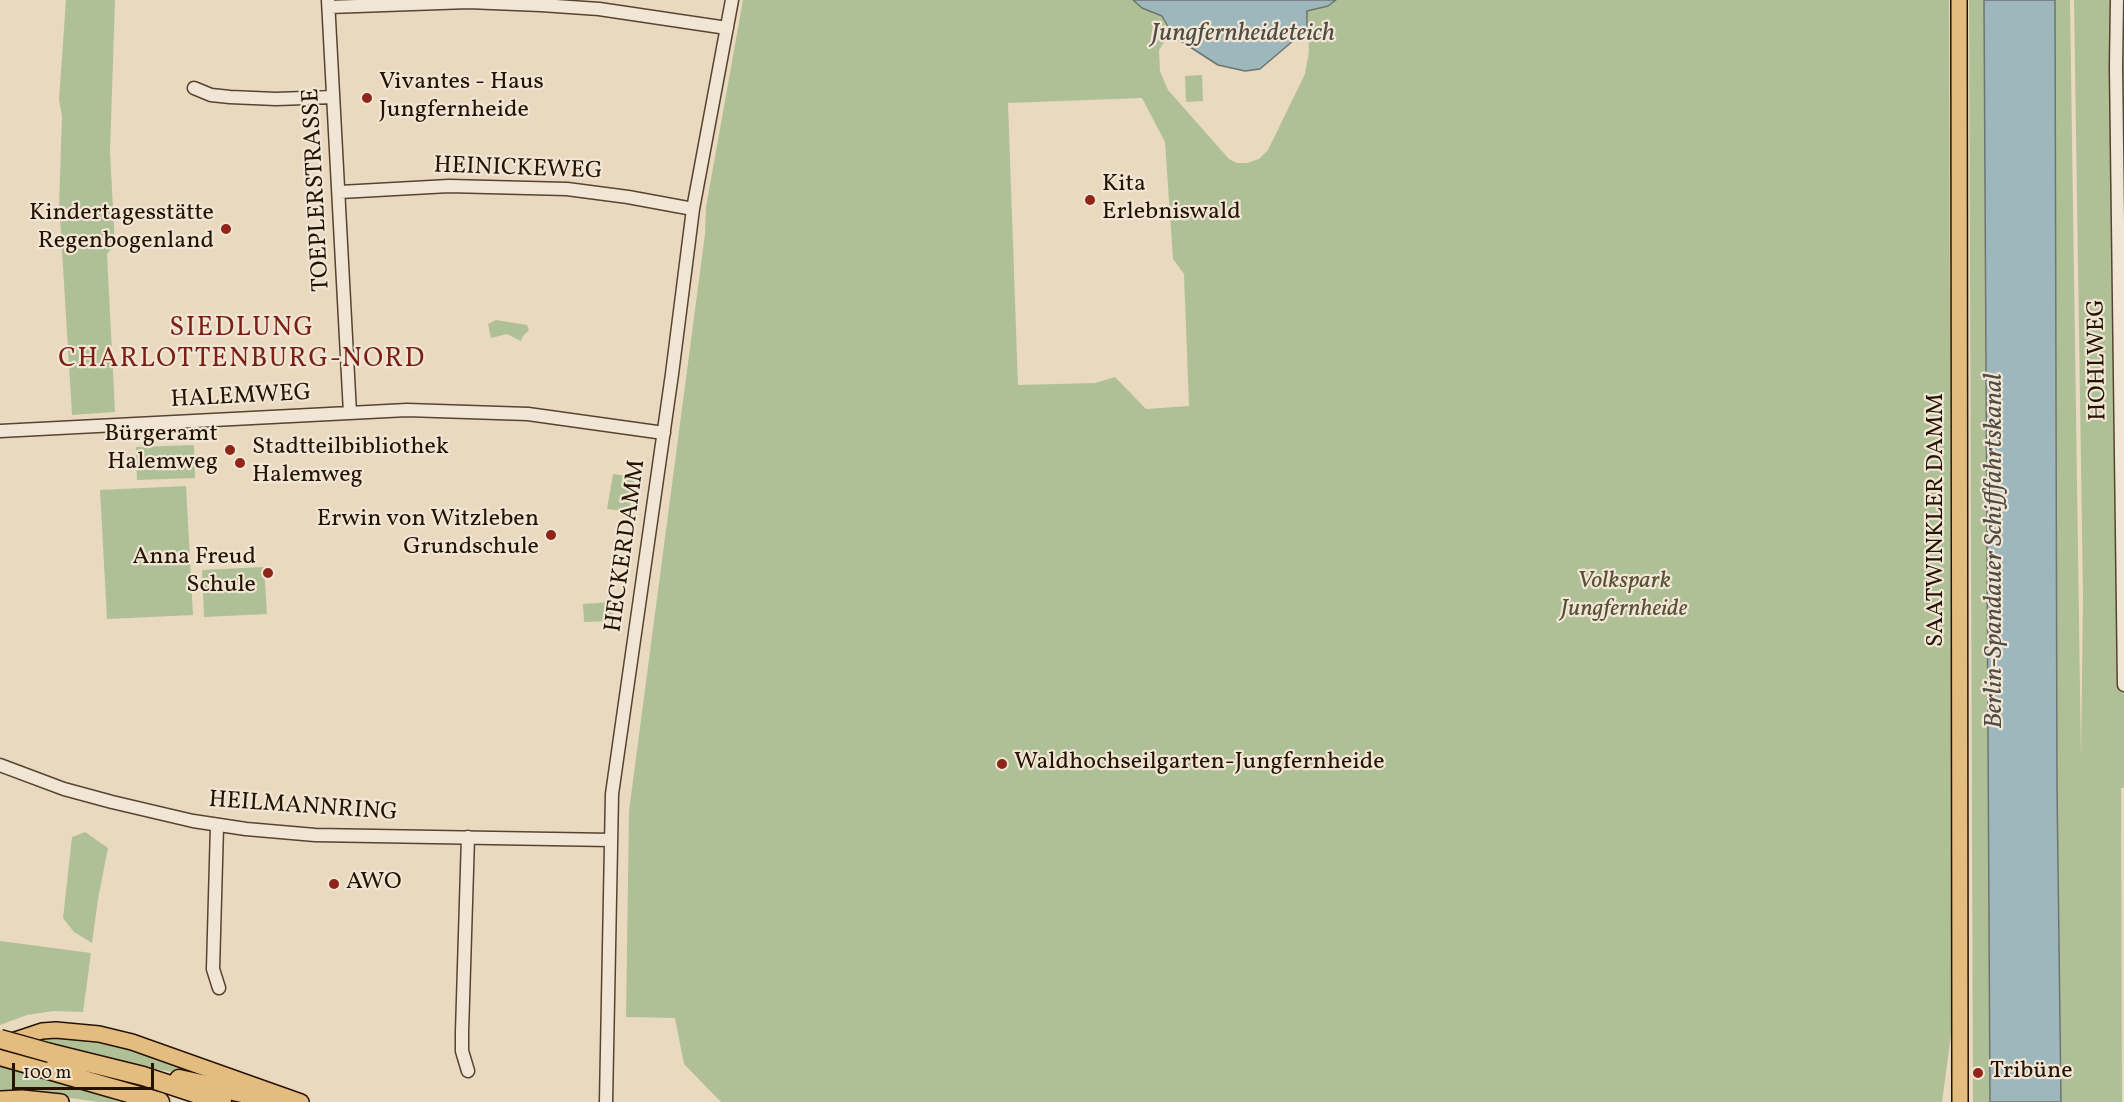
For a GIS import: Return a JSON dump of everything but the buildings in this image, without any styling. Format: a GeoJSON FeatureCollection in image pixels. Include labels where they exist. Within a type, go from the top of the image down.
{"type":"FeatureCollection","features":[{"type":"Feature","properties":{"kind":"highway"},"geometry":{"type":"LineString","coordinates":[[0,1039],[57,1059],[154,1101]]}},
{"type":"Feature","properties":{"kind":"highway"},"geometry":{"type":"LineString","coordinates":[[0,1056],[57,1059],[143,1076],[184,1079],[283,1102]]}},
{"type":"Feature","properties":{"kind":"highway"},"geometry":{"type":"LineString","coordinates":[[143,1076],[222,1102]]}},
{"type":"Feature","properties":{"kind":"main road","name":"SAATWINKLER DAMM"},"geometry":{"type":"LineString","coordinates":[[1959,0],[1960,1102]]}},
{"type":"Feature","properties":{"kind":"main road"},"geometry":{"type":"LineString","coordinates":[[0,1046],[42,1031],[99,1034],[142,1046],[301,1102]]}},
{"type":"Feature","properties":{"kind":"main road","name":"SAATWINKLER DAMM"},"geometry":{"type":"LineString","coordinates":[[1955,1102],[1961,1041]]}},
{"type":"Feature","properties":{"kind":"main road"},"geometry":{"type":"LineString","coordinates":[[0,1099],[22,1098],[61,1102]]}},
{"type":"Feature","properties":{"kind":"street","name":"HECKERDAMM"},"geometry":{"type":"LineString","coordinates":[[606,1102],[612,794],[664,433],[693,209],[732,0]]}},
{"type":"Feature","properties":{"kind":"street","name":"HOHLWEG"},"geometry":{"type":"LineString","coordinates":[[2117,0],[2124,685]]}},
{"type":"Feature","properties":{"kind":"street"},"geometry":{"type":"LineString","coordinates":[[328,4],[468,2],[541,4],[599,9],[727,28]]}},
{"type":"Feature","properties":{"kind":"street","name":"TOEPLERSTRASSE"},"geometry":{"type":"LineString","coordinates":[[328,4],[340,192],[350,413]]}},
{"type":"Feature","properties":{"kind":"street"},"geometry":{"type":"LineString","coordinates":[[194,88],[211,95],[230,97],[276,99],[333,97]]}},
{"type":"Feature","properties":{"kind":"street","name":"HEINICKEWEG"},"geometry":{"type":"LineString","coordinates":[[340,192],[449,186],[567,189],[693,209]]}},
{"type":"Feature","properties":{"kind":"street","name":"HALEMWEG"},"geometry":{"type":"LineString","coordinates":[[0,431],[407,410],[528,414],[664,433]]}},
{"type":"Feature","properties":{"kind":"street","name":"HEILMANNRING"},"geometry":{"type":"LineString","coordinates":[[0,765],[64,789],[102,800],[217,826],[315,835],[611,840]]}},
{"type":"Feature","properties":{"kind":"street"},"geometry":{"type":"LineString","coordinates":[[217,826],[213,969],[219,988]]}},
{"type":"Feature","properties":{"kind":"street"},"geometry":{"type":"LineString","coordinates":[[468,837],[462,1051],[468,1071]]}},
{"type":"Feature","properties":{"kind":"green space"},"geometry":{"type":"Polygon","coordinates":[[[66,0],[115,0],[110,152],[115,245],[107,254],[115,412],[72,415],[60,217],[63,213],[59,208],[62,116],[59,100],[66,0]]]}},
{"type":"Feature","properties":{"kind":"green space","name":"Volkspark Jungfernheide"},"geometry":{"type":"Polygon","coordinates":[[[743,0],[1133,0],[1142,8],[1162,16],[1166,39],[1159,50],[1160,71],[1168,90],[1229,159],[1237,163],[1247,163],[1259,159],[1268,150],[1305,74],[1309,51],[1307,11],[1328,6],[1336,0],[1949,0],[1952,1027],[1942,1102],[721,1102],[684,1064],[675,1018],[626,1017],[629,811],[705,234],[706,207],[743,0]],[[1142,98],[1008,103],[1018,385],[1095,383],[1115,377],[1146,409],[1189,406],[1184,274],[1173,259],[1165,142],[1142,98]]]}},
{"type":"Feature","properties":{"kind":"green space"},"geometry":{"type":"Polygon","coordinates":[[[1969,0],[1984,0],[1990,1102],[1973,1102],[1969,0]]]}},
{"type":"Feature","properties":{"kind":"green space"},"geometry":{"type":"Polygon","coordinates":[[[2055,0],[2070,0],[2081,758],[2083,596],[2074,0],[2120,0],[2121,33],[2124,33],[2122,1102],[2061,1102],[2057,786],[2055,0]]]}},
{"type":"Feature","properties":{"kind":"green space"},"geometry":{"type":"Polygon","coordinates":[[[1202,75],[1203,101],[1186,102],[1185,76],[1202,75]]]}},
{"type":"Feature","properties":{"kind":"green space"},"geometry":{"type":"Polygon","coordinates":[[[496,320],[527,325],[529,330],[521,341],[507,334],[491,338],[488,324],[496,320]]]}},
{"type":"Feature","properties":{"kind":"green space"},"geometry":{"type":"Polygon","coordinates":[[[194,445],[195,478],[137,480],[136,447],[194,445]]]}},
{"type":"Feature","properties":{"kind":"green space"},"geometry":{"type":"Polygon","coordinates":[[[613,474],[635,477],[629,512],[607,509],[613,474]]]}},
{"type":"Feature","properties":{"kind":"green space"},"geometry":{"type":"Polygon","coordinates":[[[186,486],[193,615],[107,619],[100,490],[186,486]]]}},
{"type":"Feature","properties":{"kind":"green space"},"geometry":{"type":"Polygon","coordinates":[[[264,567],[267,614],[204,617],[202,570],[264,567]]]}},
{"type":"Feature","properties":{"kind":"green space"},"geometry":{"type":"Polygon","coordinates":[[[612,602],[613,621],[584,622],[583,604],[612,602]]]}},
{"type":"Feature","properties":{"kind":"green space"},"geometry":{"type":"Polygon","coordinates":[[[85,832],[108,848],[92,943],[74,932],[63,918],[72,837],[85,832]]]}},
{"type":"Feature","properties":{"kind":"green space"},"geometry":{"type":"Polygon","coordinates":[[[0,941],[91,953],[83,1012],[54,1011],[27,1015],[0,1025],[0,941]]]}},
{"type":"Feature","properties":{"kind":"green space"},"geometry":{"type":"Polygon","coordinates":[[[81,1037],[116,1046],[251,1088],[87,1055],[34,1038],[81,1037]]]}},
{"type":"Feature","properties":{"kind":"green space"},"geometry":{"type":"Polygon","coordinates":[[[0,1063],[70,1083],[119,1102],[99,1102],[42,1094],[0,1093],[0,1063]]]}},
{"type":"Feature","properties":{"kind":"water","name":"Jungfernheideteich"},"geometry":{"type":"Polygon","coordinates":[[[1133,0],[1336,0],[1328,6],[1307,11],[1307,29],[1260,69],[1245,71],[1218,65],[1173,36],[1162,16],[1142,8],[1133,0]]]}},
{"type":"Feature","properties":{"kind":"water","name":"Berlin-Spandauer Schifffahrtskanal"},"geometry":{"type":"Polygon","coordinates":[[[1984,0],[2055,0],[2057,786],[2061,1102],[1990,1102],[1984,0]]]}},
{"type":"Feature","properties":{"kind":"place","name":"Vivantes - Haus Jungfernheide"},"geometry":{"type":"Point","coordinates":[367,98]}},
{"type":"Feature","properties":{"kind":"place","name":"Kita Erlebniswald"},"geometry":{"type":"Point","coordinates":[1090,200]}},
{"type":"Feature","properties":{"kind":"place","name":"Kindertagesstätte Regenbogenland"},"geometry":{"type":"Point","coordinates":[226,229]}},
{"type":"Feature","properties":{"kind":"place","name":"Bürgeramt Halemweg"},"geometry":{"type":"Point","coordinates":[230,450]}},
{"type":"Feature","properties":{"kind":"place","name":"Stadtteilbibliothek Halemweg"},"geometry":{"type":"Point","coordinates":[240,463]}},
{"type":"Feature","properties":{"kind":"place","name":"Erwin von Witzleben Grundschule"},"geometry":{"type":"Point","coordinates":[551,535]}},
{"type":"Feature","properties":{"kind":"place","name":"Anna Freud Schule"},"geometry":{"type":"Point","coordinates":[268,573]}},
{"type":"Feature","properties":{"kind":"place","name":"Waldhochseilgarten-Jungfernheide"},"geometry":{"type":"Point","coordinates":[1002,764]}},
{"type":"Feature","properties":{"kind":"place","name":"AWO"},"geometry":{"type":"Point","coordinates":[334,884]}},
{"type":"Feature","properties":{"kind":"place","name":"Tribüne"},"geometry":{"type":"Point","coordinates":[1978,1073]}},
{"type":"Feature","properties":{"kind":"district","name":"SIEDLUNG CHARLOTTENBURG-NORD"},"geometry":{"type":"Point","coordinates":[242,346]}}]}
